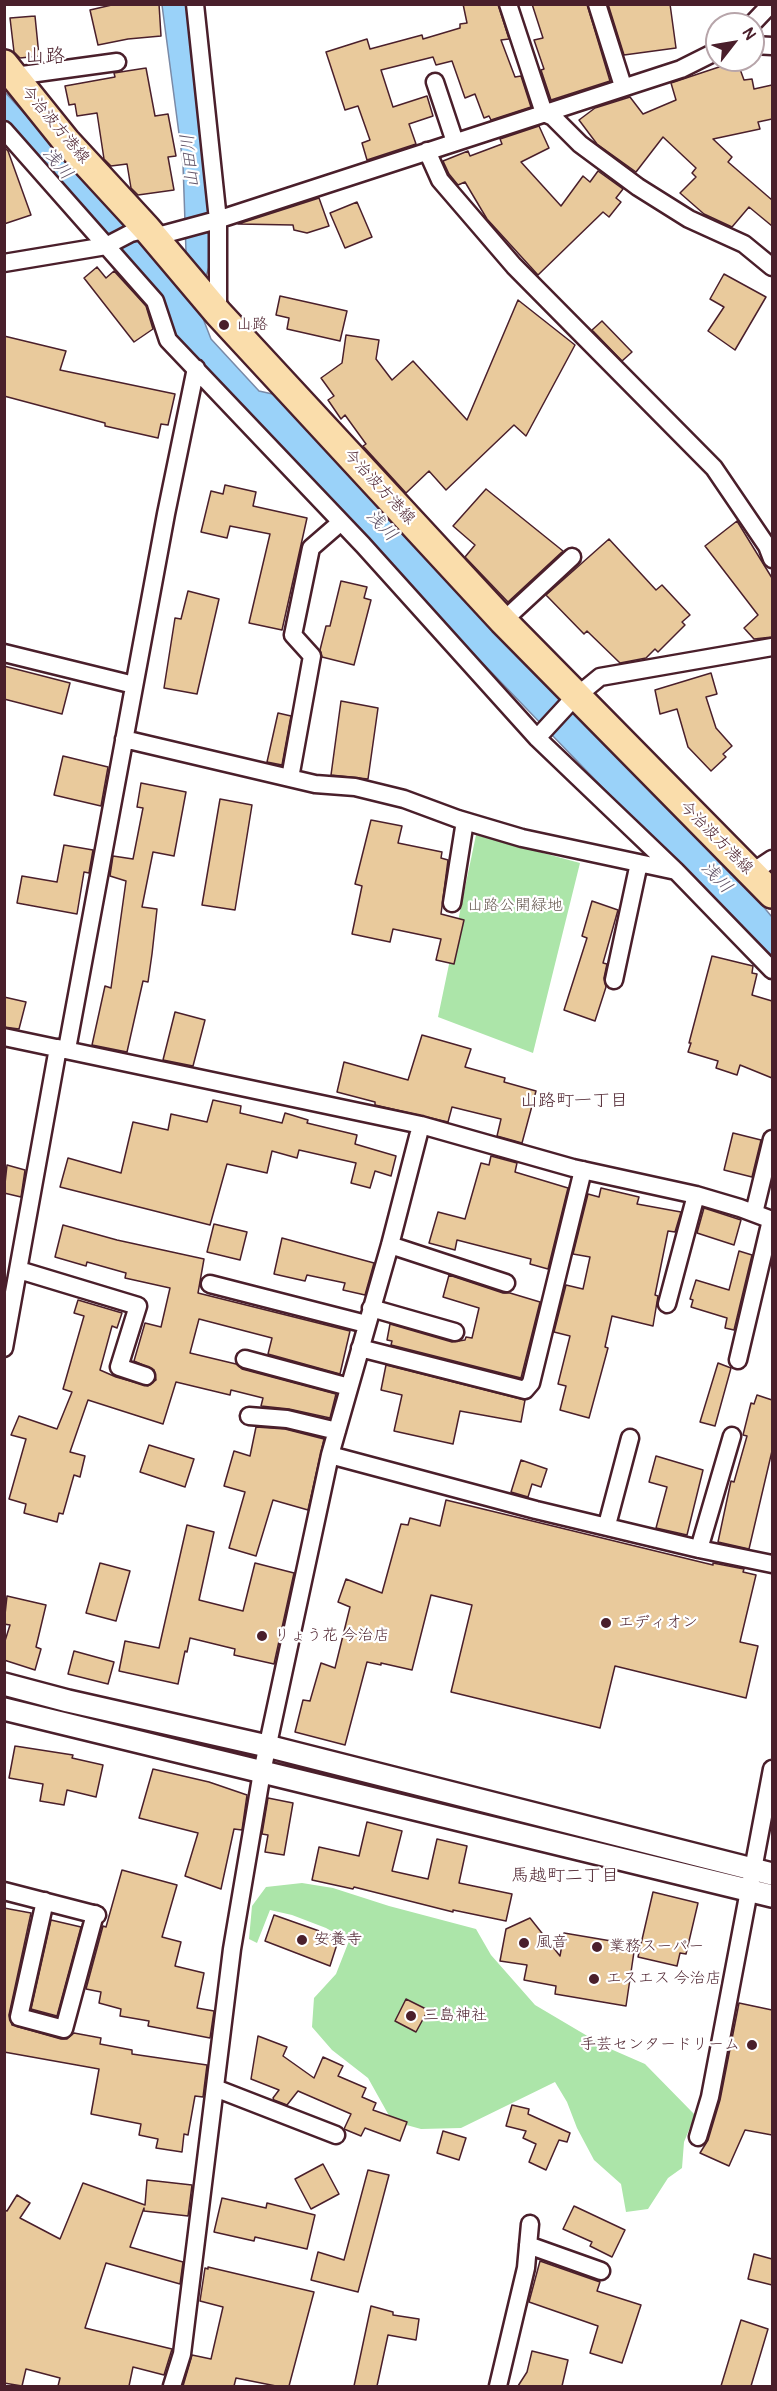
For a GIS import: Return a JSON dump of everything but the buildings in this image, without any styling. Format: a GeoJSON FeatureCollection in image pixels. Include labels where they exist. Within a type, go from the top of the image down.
{"type":"FeatureCollection","features":[{"type":"Feature","properties":{"kind":"main road","name":"今治波方港線"},"geometry":{"type":"LineString","coordinates":[[10,70],[66,141],[147,234],[574,698],[762,866],[772,894]]}},
{"type":"Feature","properties":{"kind":"street"},"geometry":{"type":"LineString","coordinates":[[195,4],[217,220],[218,313]]}},
{"type":"Feature","properties":{"kind":"street"},"geometry":{"type":"LineString","coordinates":[[508,4],[543,113]]}},
{"type":"Feature","properties":{"kind":"street"},"geometry":{"type":"LineString","coordinates":[[597,4],[623,86]]}},
{"type":"Feature","properties":{"kind":"street"},"geometry":{"type":"LineString","coordinates":[[4,263],[106,246],[147,234],[217,220],[681,69],[705,57]]}},
{"type":"Feature","properties":{"kind":"street"},"geometry":{"type":"LineString","coordinates":[[10,70],[117,62]]}},
{"type":"Feature","properties":{"kind":"street"},"geometry":{"type":"LineString","coordinates":[[435,82],[455,142]]}},
{"type":"Feature","properties":{"kind":"street"},"geometry":{"type":"LineString","coordinates":[[543,113],[553,117],[580,144],[638,187],[688,219],[744,244],[772,267]]}},
{"type":"Feature","properties":{"kind":"street"},"geometry":{"type":"LineString","coordinates":[[4,130],[155,301],[168,339],[538,736],[676,871],[772,970]]}},
{"type":"Feature","properties":{"kind":"street"},"geometry":{"type":"LineString","coordinates":[[427,151],[440,180],[514,266],[714,468],[767,546],[772,559]]}},
{"type":"Feature","properties":{"kind":"street"},"geometry":{"type":"LineString","coordinates":[[4,1348],[196,368]]}},
{"type":"Feature","properties":{"kind":"street"},"geometry":{"type":"LineString","coordinates":[[290,778],[312,656],[293,635],[311,548],[341,522]]}},
{"type":"Feature","properties":{"kind":"street"},"geometry":{"type":"LineString","coordinates":[[503,621],[573,557]]}},
{"type":"Feature","properties":{"kind":"street"},"geometry":{"type":"LineString","coordinates":[[538,736],[574,698],[600,677],[772,647]]}},
{"type":"Feature","properties":{"kind":"street"},"geometry":{"type":"LineString","coordinates":[[4,653],[134,685]]}},
{"type":"Feature","properties":{"kind":"street"},"geometry":{"type":"LineString","coordinates":[[124,739],[315,784],[355,787],[394,796],[522,838],[676,871]]}},
{"type":"Feature","properties":{"kind":"street"},"geometry":{"type":"LineString","coordinates":[[452,903],[465,821]]}},
{"type":"Feature","properties":{"kind":"street"},"geometry":{"type":"LineString","coordinates":[[614,980],[639,863]]}},
{"type":"Feature","properties":{"kind":"street"},"geometry":{"type":"LineString","coordinates":[[4,1037],[421,1125],[583,1170],[696,1196],[772,1220],[738,1360]]}},
{"type":"Feature","properties":{"kind":"street"},"geometry":{"type":"LineString","coordinates":[[172,2386],[182,2354],[232,1949],[267,1746],[330,1455],[390,1245],[421,1125]]}},
{"type":"Feature","properties":{"kind":"street"},"geometry":{"type":"LineString","coordinates":[[754,1213],[772,1139]]}},
{"type":"Feature","properties":{"kind":"street"},"geometry":{"type":"LineString","coordinates":[[360,1348],[525,1390],[531,1383],[583,1170]]}},
{"type":"Feature","properties":{"kind":"street"},"geometry":{"type":"LineString","coordinates":[[667,1304],[696,1196]]}},
{"type":"Feature","properties":{"kind":"street"},"geometry":{"type":"LineString","coordinates":[[390,1245],[506,1283]]}},
{"type":"Feature","properties":{"kind":"street"},"geometry":{"type":"LineString","coordinates":[[18,1270],[138,1306],[119,1367],[147,1376]]}},
{"type":"Feature","properties":{"kind":"street"},"geometry":{"type":"LineString","coordinates":[[210,1284],[455,1332]]}},
{"type":"Feature","properties":{"kind":"street"},"geometry":{"type":"LineString","coordinates":[[245,1359],[349,1387]]}},
{"type":"Feature","properties":{"kind":"street"},"geometry":{"type":"LineString","coordinates":[[249,1416],[287,1419],[337,1431]]}},
{"type":"Feature","properties":{"kind":"street"},"geometry":{"type":"LineString","coordinates":[[699,1549],[732,1436]]}},
{"type":"Feature","properties":{"kind":"street"},"geometry":{"type":"LineString","coordinates":[[607,1526],[630,1438]]}},
{"type":"Feature","properties":{"kind":"street"},"geometry":{"type":"LineString","coordinates":[[330,1455],[536,1509],[699,1549],[772,1564]]}},
{"type":"Feature","properties":{"kind":"street"},"geometry":{"type":"LineString","coordinates":[[4,1684],[68,1701],[267,1746],[763,1871]]}},
{"type":"Feature","properties":{"kind":"street"},"geometry":{"type":"LineString","coordinates":[[4,1709],[772,1896]]}},
{"type":"Feature","properties":{"kind":"street"},"geometry":{"type":"LineString","coordinates":[[698,2137],[710,2097],[750,1890],[763,1871],[772,1769]]}},
{"type":"Feature","properties":{"kind":"street"},"geometry":{"type":"LineString","coordinates":[[4,1891],[45,1901],[96,1914],[64,2029],[19,2017],[45,1901]]}},
{"type":"Feature","properties":{"kind":"street"},"geometry":{"type":"LineString","coordinates":[[215,2088],[336,2135]]}},
{"type":"Feature","properties":{"kind":"street"},"geometry":{"type":"LineString","coordinates":[[498,2386],[526,2268],[530,2224]]}},
{"type":"Feature","properties":{"kind":"street"},"geometry":{"type":"LineString","coordinates":[[528,2245],[601,2271]]}},
{"type":"Feature","properties":{"kind":"green space","name":"山路公開緑地"},"geometry":{"type":"Polygon","coordinates":[[[476,835],[580,863],[533,1053],[438,1017],[476,835]]]}},
{"type":"Feature","properties":{"kind":"green space"},"geometry":{"type":"Polygon","coordinates":[[[302,1883],[333,1888],[389,1906],[476,1929],[491,1955],[535,2005],[606,2047],[645,2064],[695,2115],[684,2142],[682,2168],[668,2178],[648,2209],[626,2212],[621,2184],[594,2160],[555,2082],[461,2128],[421,2129],[392,2121],[368,2078],[332,2050],[312,2027],[314,1998],[336,1974],[349,1941],[326,1928],[292,1915],[270,1910],[257,1943],[249,1939],[252,1906],[266,1887],[302,1883]]]}},
{"type":"Feature","properties":{"kind":"water"},"geometry":{"type":"Polygon","coordinates":[[[162,5],[187,5],[210,194],[210,264],[197,303],[211,339],[259,391],[277,395],[406,536],[742,881],[772,917],[772,963],[412,590],[170,333],[5,124],[4,91],[178,283],[186,252],[183,164],[162,5]]]}},
{"type":"Feature","properties":{"kind":"place","name":"山路"},"geometry":{"type":"Point","coordinates":[224,325]}},
{"type":"Feature","properties":{"kind":"place","name":"エディオン"},"geometry":{"type":"Point","coordinates":[606,1623]}},
{"type":"Feature","properties":{"kind":"place","name":"りょう花 今治店"},"geometry":{"type":"Point","coordinates":[262,1636]}},
{"type":"Feature","properties":{"kind":"place","name":"安養寺"},"geometry":{"type":"Point","coordinates":[302,1940]}},
{"type":"Feature","properties":{"kind":"place","name":"風音"},"geometry":{"type":"Point","coordinates":[524,1943]}},
{"type":"Feature","properties":{"kind":"place","name":"業務スーパー"},"geometry":{"type":"Point","coordinates":[597,1947]}},
{"type":"Feature","properties":{"kind":"place","name":"エスエス 今治店"},"geometry":{"type":"Point","coordinates":[594,1979]}},
{"type":"Feature","properties":{"kind":"place","name":"三島神社"},"geometry":{"type":"Point","coordinates":[411,2016]}},
{"type":"Feature","properties":{"kind":"place","name":"手芸センタードリーム"},"geometry":{"type":"Point","coordinates":[752,2045]}},
{"type":"Feature","properties":{"kind":"district","name":"山路"},"geometry":{"type":"Point","coordinates":[45,57]}},
{"type":"Feature","properties":{"kind":"district","name":"山路町一丁目"},"geometry":{"type":"Point","coordinates":[574,1101]}},
{"type":"Feature","properties":{"kind":"district","name":"馬越町二丁目"},"geometry":{"type":"Point","coordinates":[565,1876]}},
{"type":"Feature","properties":{"kind":"water label","name":"山田川"},"geometry":{"type":"Point","coordinates":[191,161]}},
{"type":"Feature","properties":{"kind":"water label","name":"浅川"},"geometry":{"type":"Point","coordinates":[57,164]}},
{"type":"Feature","properties":{"kind":"water label","name":"浅川"},"geometry":{"type":"Point","coordinates":[381,526]}},
{"type":"Feature","properties":{"kind":"water label","name":"浅川"},"geometry":{"type":"Point","coordinates":[716,878]}}]}
